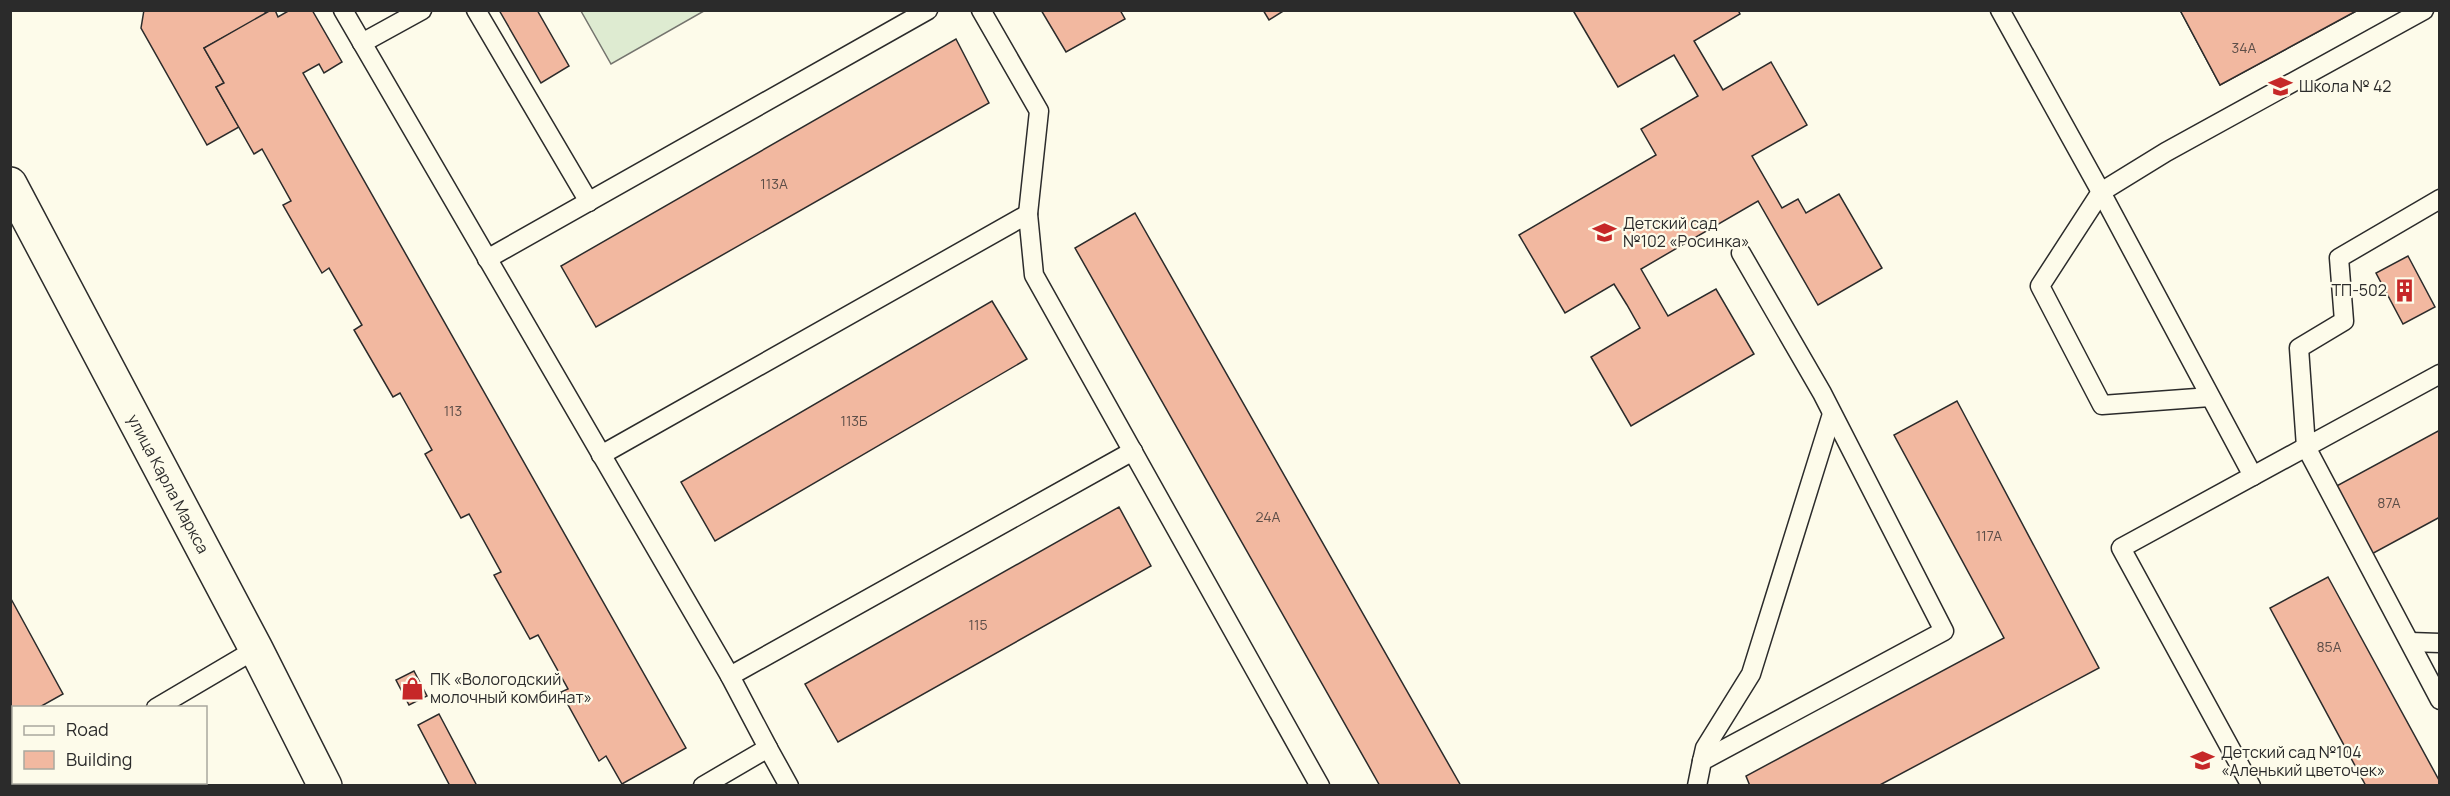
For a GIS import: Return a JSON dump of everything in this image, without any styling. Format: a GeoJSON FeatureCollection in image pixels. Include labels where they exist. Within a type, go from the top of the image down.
{"type":"FeatureCollection","features":[{"type":"Feature","properties":{"kind":"street","name":"улица Карла Маркса"},"geometry":{"type":"LineString","coordinates":[[10,184],[256,649],[325,786]]}},
{"type":"Feature","properties":{"kind":"lane"},"geometry":{"type":"LineString","coordinates":[[343,10],[730,676],[789,786]]}},
{"type":"Feature","properties":{"kind":"lane"},"geometry":{"type":"LineString","coordinates":[[362,43],[422,10]]}},
{"type":"Feature","properties":{"kind":"lane"},"geometry":{"type":"LineString","coordinates":[[476,10],[589,202]]}},
{"type":"Feature","properties":{"kind":"lane"},"geometry":{"type":"LineString","coordinates":[[487,259],[928,10]]}},
{"type":"Feature","properties":{"kind":"lane"},"geometry":{"type":"LineString","coordinates":[[981,10],[1039,111],[1028,214],[1034,274],[1320,786]]}},
{"type":"Feature","properties":{"kind":"lane"},"geometry":{"type":"LineString","coordinates":[[2000,10],[2101,192],[2253,476]]}},
{"type":"Feature","properties":{"kind":"lane"},"geometry":{"type":"LineString","coordinates":[[2210,397],[2102,405],[2040,286],[2101,192],[2166,152],[2424,10]]}},
{"type":"Feature","properties":{"kind":"lane"},"geometry":{"type":"LineString","coordinates":[[2439,199],[2339,258],[2344,321],[2299,348],[2306,447],[2439,700]]}},
{"type":"Feature","properties":{"kind":"lane"},"geometry":{"type":"LineString","coordinates":[[601,454],[1028,214]]}},
{"type":"Feature","properties":{"kind":"lane"},"geometry":{"type":"LineString","coordinates":[[1702,760],[1944,631],[1833,414],[1741,253]]}},
{"type":"Feature","properties":{"kind":"lane"},"geometry":{"type":"LineString","coordinates":[[2251,786],[2121,548],[2439,374]]}},
{"type":"Feature","properties":{"kind":"lane"},"geometry":{"type":"LineString","coordinates":[[1697,786],[1705,748],[1751,674],[1833,414]]}},
{"type":"Feature","properties":{"kind":"lane"},"geometry":{"type":"LineString","coordinates":[[730,676],[1133,451]]}},
{"type":"Feature","properties":{"kind":"lane"},"geometry":{"type":"LineString","coordinates":[[2410,642],[2439,643]]}},
{"type":"Feature","properties":{"kind":"lane"},"geometry":{"type":"LineString","coordinates":[[159,706],[256,649]]}},
{"type":"Feature","properties":{"kind":"lane"},"geometry":{"type":"LineString","coordinates":[[702,786],[768,748]]}},
{"type":"Feature","properties":{"kind":"green space"},"geometry":{"type":"Polygon","coordinates":[[[581,11],[704,11],[611,64],[581,11]]]}},
{"type":"Feature","properties":{"kind":"building"},"geometry":{"type":"Polygon","coordinates":[[[144,10],[264,10],[266,14],[204,48],[224,83],[216,87],[239,127],[207,145],[141,28],[144,10]]]}},
{"type":"Feature","properties":{"kind":"building"},"geometry":{"type":"Polygon","coordinates":[[[271,10],[275,10],[278,17],[290,10],[312,10],[342,62],[324,73],[319,64],[303,73],[686,748],[622,784],[606,756],[599,761],[561,692],[568,689],[538,635],[530,639],[494,575],[501,572],[469,514],[461,518],[425,454],[432,450],[400,393],[393,397],[354,330],[362,325],[329,268],[322,273],[283,205],[291,201],[262,149],[254,154],[216,87],[224,83],[204,48],[271,10]]]}},
{"type":"Feature","properties":{"kind":"building"},"geometry":{"type":"Polygon","coordinates":[[[499,10],[537,10],[569,66],[541,83],[499,10]]]}},
{"type":"Feature","properties":{"kind":"building"},"geometry":{"type":"Polygon","coordinates":[[[1041,10],[1120,10],[1125,19],[1066,52],[1041,10]]]}},
{"type":"Feature","properties":{"kind":"building"},"geometry":{"type":"Polygon","coordinates":[[[1263,10],[1285,10],[1269,20],[1263,10]]]}},
{"type":"Feature","properties":{"kind":"building"},"geometry":{"type":"Polygon","coordinates":[[[1576,10],[1738,10],[1740,14],[1694,41],[1723,90],[1771,62],[1807,125],[1752,156],[1782,208],[1798,199],[1806,213],[1839,194],[1882,268],[1818,305],[1758,201],[1641,269],[1668,316],[1716,289],[1754,354],[1631,426],[1591,357],[1640,328],[1627,305],[1614,284],[1565,313],[1519,235],[1656,155],[1641,129],[1698,96],[1674,55],[1618,87],[1574,12],[1576,10]]]}},
{"type":"Feature","properties":{"kind":"building"},"geometry":{"type":"Polygon","coordinates":[[[2180,10],[2358,10],[2220,85],[2180,10]]]}},
{"type":"Feature","properties":{"kind":"building"},"geometry":{"type":"Polygon","coordinates":[[[2180,10],[2358,10],[2220,85],[2180,10]]]}},
{"type":"Feature","properties":{"kind":"building"},"geometry":{"type":"Polygon","coordinates":[[[956,39],[989,103],[596,327],[561,266],[956,39]]]}},
{"type":"Feature","properties":{"kind":"building"},"geometry":{"type":"Polygon","coordinates":[[[1135,213],[1461,786],[1380,786],[1075,248],[1135,213]]]}},
{"type":"Feature","properties":{"kind":"building","name":"ТП-502"},"geometry":{"type":"Polygon","coordinates":[[[2408,256],[2435,307],[2403,324],[2376,273],[2408,256]]]}},
{"type":"Feature","properties":{"kind":"building"},"geometry":{"type":"Polygon","coordinates":[[[992,301],[1027,359],[715,541],[681,482],[992,301]]]}},
{"type":"Feature","properties":{"kind":"building"},"geometry":{"type":"Polygon","coordinates":[[[1957,401],[2099,668],[1878,786],[1750,786],[1746,776],[2004,638],[1894,435],[1957,401]]]}},
{"type":"Feature","properties":{"kind":"building"},"geometry":{"type":"Polygon","coordinates":[[[2440,430],[2440,517],[2368,556],[2331,489],[2440,430]]]}},
{"type":"Feature","properties":{"kind":"building"},"geometry":{"type":"Polygon","coordinates":[[[1119,507],[1151,566],[838,742],[805,684],[1119,507]]]}},
{"type":"Feature","properties":{"kind":"building"},"geometry":{"type":"Polygon","coordinates":[[[2328,577],[2440,782],[2440,786],[2366,786],[2270,608],[2328,577]]]}},
{"type":"Feature","properties":{"kind":"building"},"geometry":{"type":"Polygon","coordinates":[[[10,597],[63,694],[42,706],[12,706],[12,722],[10,722],[10,597]]]}},
{"type":"Feature","properties":{"kind":"building","name":"ПК «Вологодский молочный комбинат»"},"geometry":{"type":"Polygon","coordinates":[[[414,671],[427,696],[409,705],[396,680],[414,671]]]}},
{"type":"Feature","properties":{"kind":"building"},"geometry":{"type":"Polygon","coordinates":[[[439,714],[477,786],[450,786],[418,725],[439,714]]]}},
{"type":"Feature","properties":{"kind":"place","name":"Школа № 42"},"geometry":{"type":"Point","coordinates":[2281,86]}},
{"type":"Feature","properties":{"kind":"place","name":"Детский сад №102 «Росинка»"},"geometry":{"type":"Point","coordinates":[1605,232]}},
{"type":"Feature","properties":{"kind":"place","name":"ТП-502"},"geometry":{"type":"Point","coordinates":[2405,290]}},
{"type":"Feature","properties":{"kind":"place","name":"ПК «Вологодский молочный комбинат»"},"geometry":{"type":"Point","coordinates":[412,688]}},
{"type":"Feature","properties":{"kind":"place","name":"Детский сад №104 «Аленький цветочек»"},"geometry":{"type":"Point","coordinates":[2203,761]}}]}
